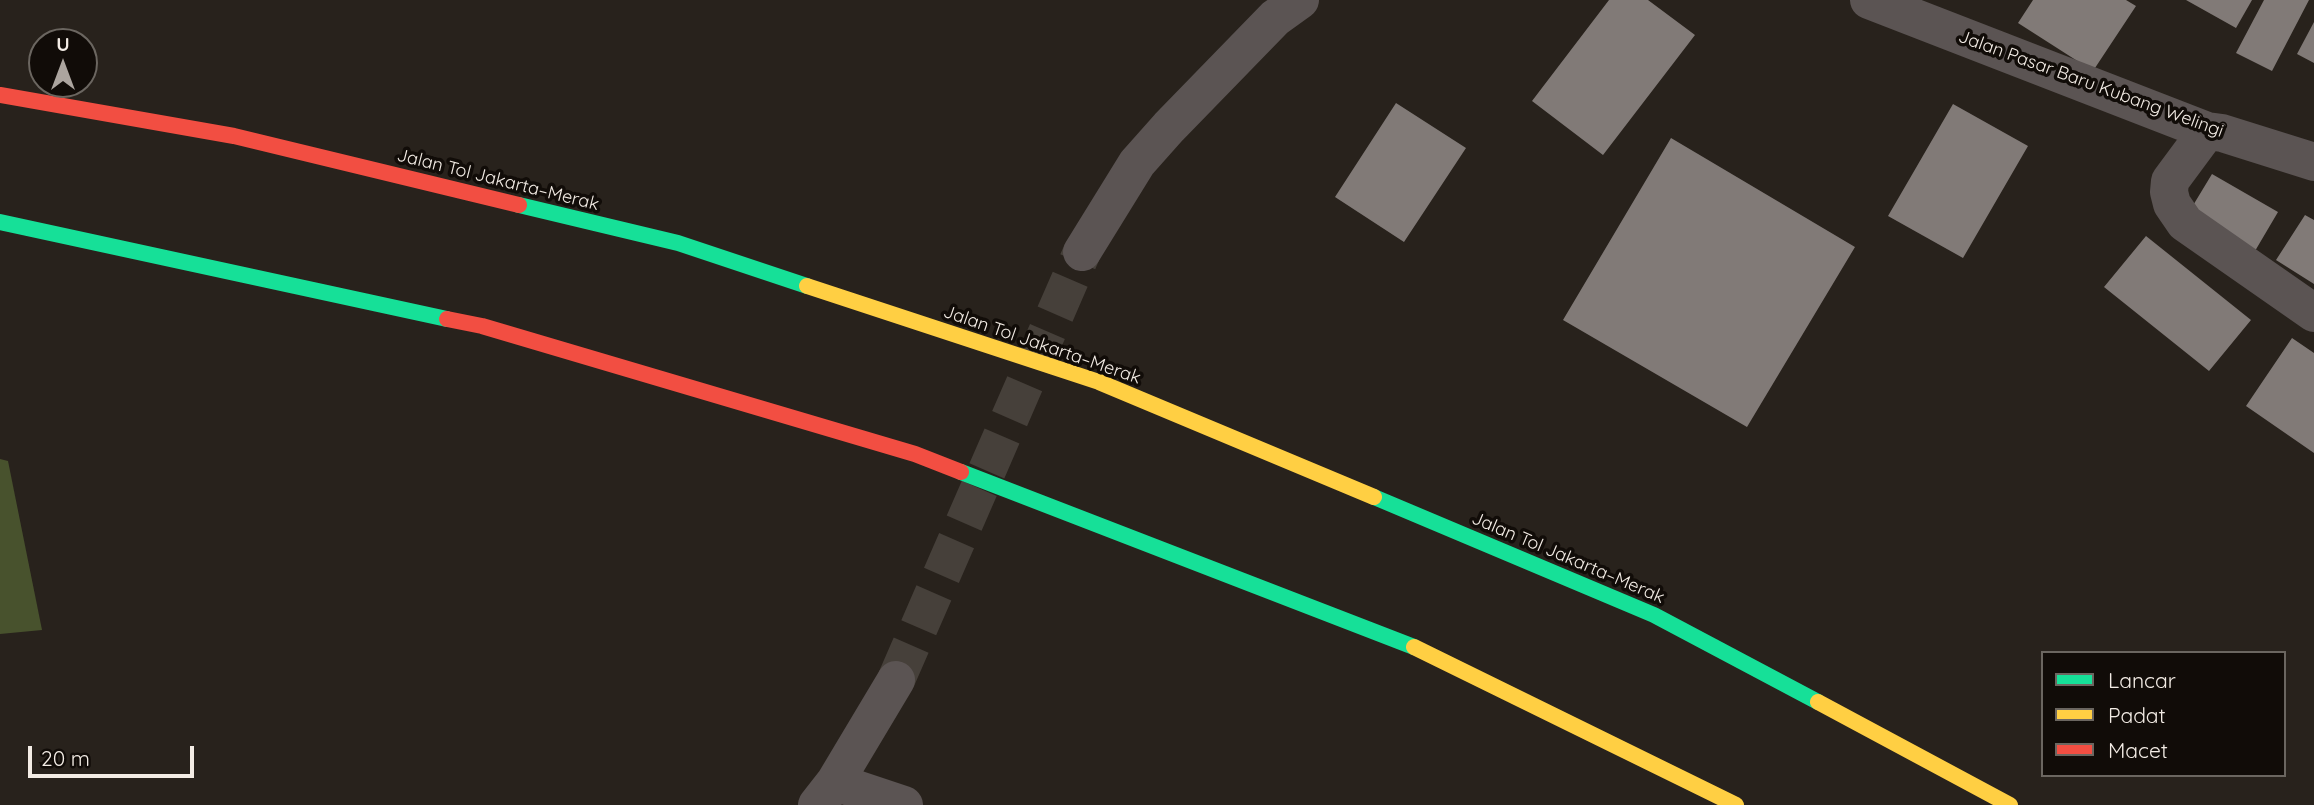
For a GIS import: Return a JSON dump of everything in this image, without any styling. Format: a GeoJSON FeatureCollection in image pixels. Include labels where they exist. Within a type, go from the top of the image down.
{"type":"FeatureCollection","features":[{"type":"Feature","properties":{"kind":"highway","name":"Jalan Tol Jakarta–Merak"},"geometry":{"type":"LineString","coordinates":[[0,95],[234,136],[678,243],[1099,382],[1654,615],[2010,805]]}},
{"type":"Feature","properties":{"kind":"highway"},"geometry":{"type":"LineString","coordinates":[[0,222],[482,326],[915,454],[1423,650],[1736,805]]}},
{"type":"Feature","properties":{"kind":"street"},"geometry":{"type":"LineString","coordinates":[[1082,252],[1137,163],[1275,18],[1300,0]]}},
{"type":"Feature","properties":{"kind":"street","name":"Jalan Pasar Baru Kubang Welingi"},"geometry":{"type":"LineString","coordinates":[[1870,0],[2207,131],[2314,162]]}},
{"type":"Feature","properties":{"kind":"street"},"geometry":{"type":"LineString","coordinates":[[2207,131],[2170,181],[2172,204],[2185,223],[2314,313]]}},
{"type":"Feature","properties":{"kind":"street"},"geometry":{"type":"LineString","coordinates":[[896,680],[826,794],[904,805]]}},
{"type":"Feature","properties":{"kind":"green space"},"geometry":{"type":"Polygon","coordinates":[[[0,459],[8,461],[42,630],[0,634],[0,459]]]}},
{"type":"Feature","properties":{"kind":"building"},"geometry":{"type":"Polygon","coordinates":[[[1609,0],[1648,0],[1695,35],[1603,155],[1532,101],[1609,0]]]}},
{"type":"Feature","properties":{"kind":"building"},"geometry":{"type":"Polygon","coordinates":[[[2033,0],[2126,0],[2136,6],[2093,71],[2018,23],[2033,0]]]}},
{"type":"Feature","properties":{"kind":"building"},"geometry":{"type":"Polygon","coordinates":[[[2186,0],[2252,0],[2236,28],[2186,0]]]}},
{"type":"Feature","properties":{"kind":"building"},"geometry":{"type":"Polygon","coordinates":[[[2264,0],[2309,0],[2272,71],[2236,53],[2264,0]]]}},
{"type":"Feature","properties":{"kind":"building"},"geometry":{"type":"Polygon","coordinates":[[[2314,22],[2314,63],[2297,54],[2314,22]]]}},
{"type":"Feature","properties":{"kind":"building"},"geometry":{"type":"Polygon","coordinates":[[[1396,103],[1466,148],[1404,242],[1335,197],[1396,103]]]}},
{"type":"Feature","properties":{"kind":"building"},"geometry":{"type":"Polygon","coordinates":[[[1953,104],[2028,146],[1963,258],[1888,216],[1953,104]]]}},
{"type":"Feature","properties":{"kind":"building"},"geometry":{"type":"Polygon","coordinates":[[[1671,138],[1855,247],[1747,427],[1563,320],[1671,138]]]}},
{"type":"Feature","properties":{"kind":"building"},"geometry":{"type":"Polygon","coordinates":[[[2212,174],[2278,212],[2255,251],[2189,212],[2212,174]]]}},
{"type":"Feature","properties":{"kind":"building"},"geometry":{"type":"Polygon","coordinates":[[[2305,215],[2314,220],[2314,284],[2276,260],[2305,215]]]}},
{"type":"Feature","properties":{"kind":"building"},"geometry":{"type":"Polygon","coordinates":[[[2146,236],[2251,320],[2209,371],[2104,287],[2146,236]]]}},
{"type":"Feature","properties":{"kind":"building"},"geometry":{"type":"Polygon","coordinates":[[[2292,338],[2314,353],[2314,453],[2246,406],[2292,338]]]}},
{"type":"Feature","properties":{"kind":"tunnel"},"geometry":{"type":"LineString","coordinates":[[896,680],[1082,252]]}},
{"type":"Feature","properties":{"kind":"traffic: fast"},"geometry":{"type":"LineString","coordinates":[[519,205],[678,243],[807,286]]}},
{"type":"Feature","properties":{"kind":"traffic: fast"},"geometry":{"type":"LineString","coordinates":[[0,222],[447,319]]}},
{"type":"Feature","properties":{"kind":"traffic: fast"},"geometry":{"type":"LineString","coordinates":[[961,472],[1414,647]]}},
{"type":"Feature","properties":{"kind":"traffic: fast"},"geometry":{"type":"LineString","coordinates":[[1374,497],[1654,615],[1818,702]]}},
{"type":"Feature","properties":{"kind":"traffic: slow"},"geometry":{"type":"LineString","coordinates":[[807,286],[1099,382],[1374,497]]}},
{"type":"Feature","properties":{"kind":"traffic: slow"},"geometry":{"type":"LineString","coordinates":[[1414,647],[1736,805]]}},
{"type":"Feature","properties":{"kind":"traffic: slow"},"geometry":{"type":"LineString","coordinates":[[1818,702],[2010,805]]}},
{"type":"Feature","properties":{"kind":"traffic: jam"},"geometry":{"type":"LineString","coordinates":[[0,95],[234,136],[519,205]]}},
{"type":"Feature","properties":{"kind":"traffic: jam"},"geometry":{"type":"LineString","coordinates":[[447,319],[482,326],[915,454],[961,472]]}}]}
